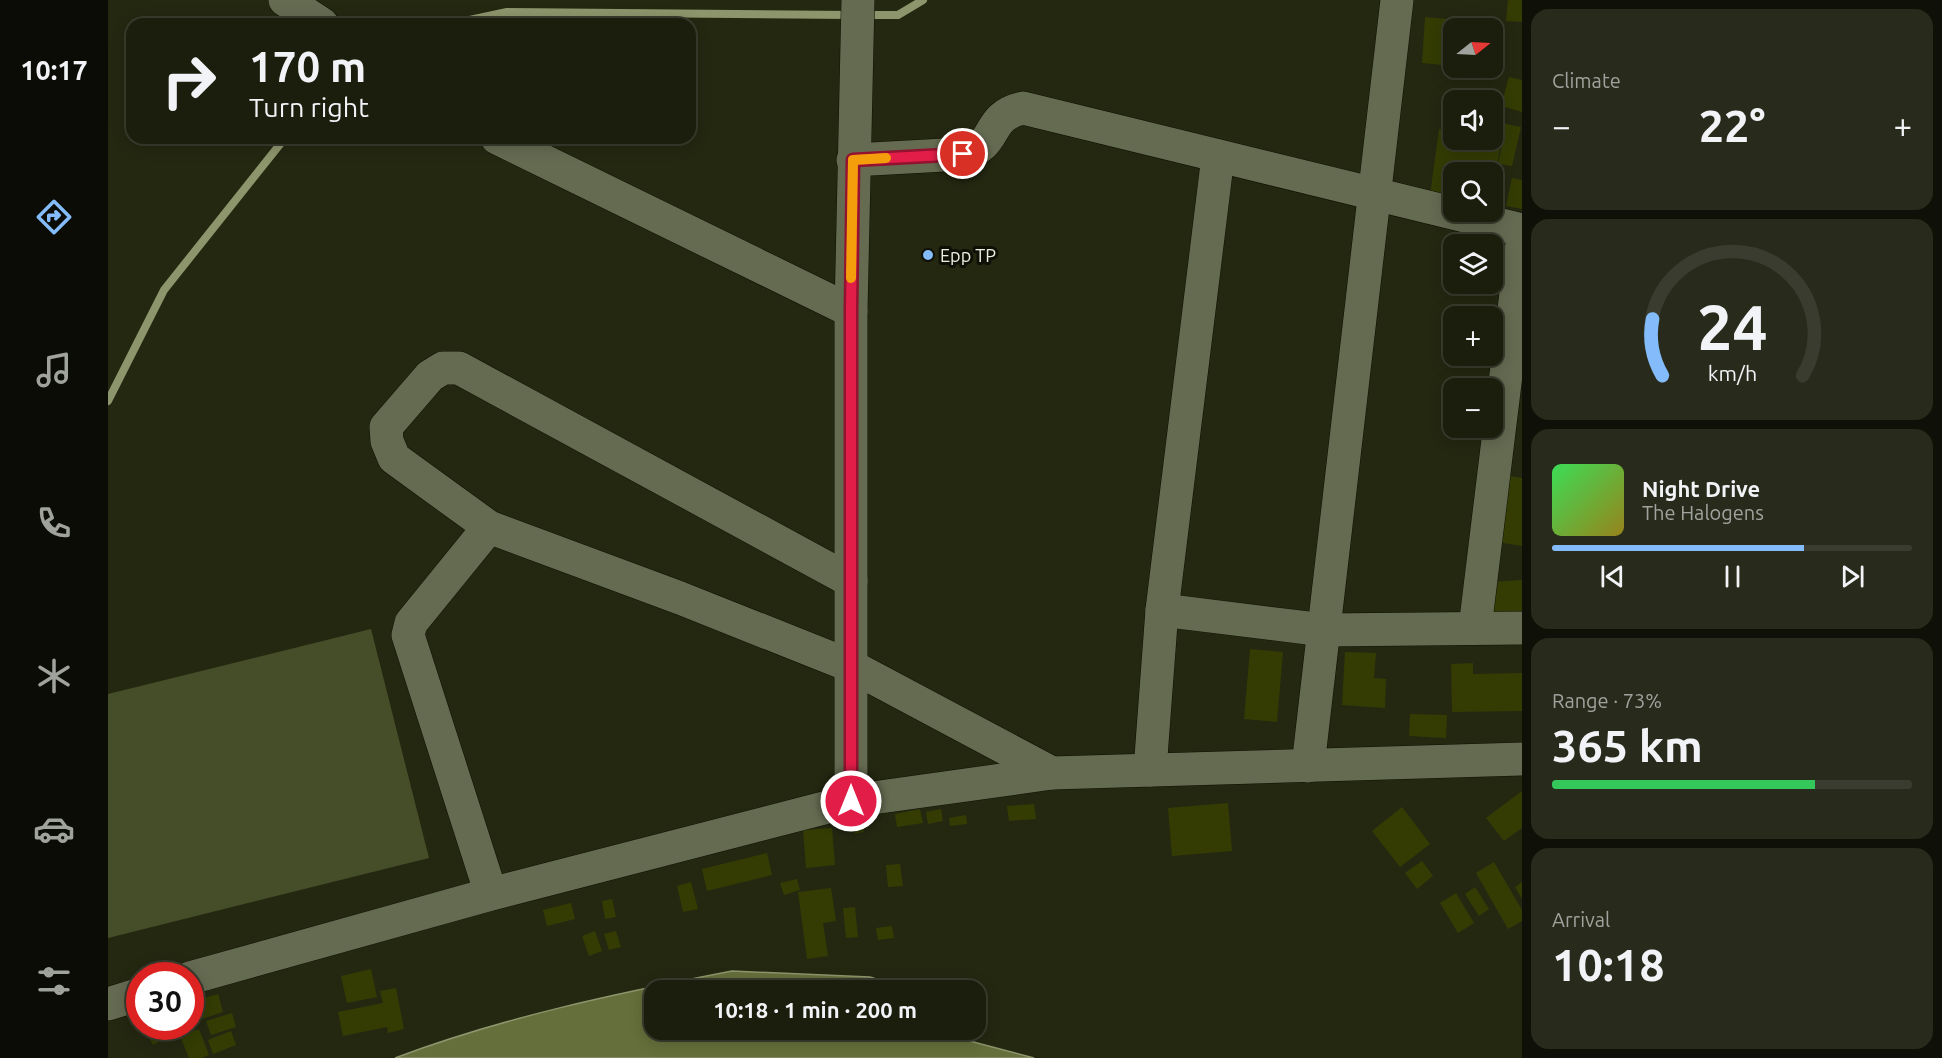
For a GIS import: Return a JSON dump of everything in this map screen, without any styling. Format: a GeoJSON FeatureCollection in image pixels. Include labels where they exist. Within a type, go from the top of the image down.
{"type":"FeatureCollection","features":[{"type":"Feature","properties":{"kind":"street"},"geometry":{"type":"LineString","coordinates":[[285,0],[313,18]]}},
{"type":"Feature","properties":{"kind":"street"},"geometry":{"type":"LineString","coordinates":[[851,801],[851,311],[858,0]]}},
{"type":"Feature","properties":{"kind":"street"},"geometry":{"type":"LineString","coordinates":[[1308,766],[1396,0]]}},
{"type":"Feature","properties":{"kind":"street"},"geometry":{"type":"LineString","coordinates":[[853,160],[963,154],[976,151],[986,143],[998,120],[1010,111],[1023,108],[1522,230]]}},
{"type":"Feature","properties":{"kind":"street"},"geometry":{"type":"LineString","coordinates":[[509,144],[851,311]]}},
{"type":"Feature","properties":{"kind":"street"},"geometry":{"type":"LineString","coordinates":[[1150,771],[1162,610],[1218,156]]}},
{"type":"Feature","properties":{"kind":"street"},"geometry":{"type":"LineString","coordinates":[[1475,628],[1522,244]]}},
{"type":"Feature","properties":{"kind":"street"},"geometry":{"type":"LineString","coordinates":[[851,581],[459,368],[443,368],[430,376],[386,427],[387,441],[394,458],[489,527],[680,598],[851,666],[1052,773]]}},
{"type":"Feature","properties":{"kind":"street"},"geometry":{"type":"LineString","coordinates":[[489,527],[411,623],[408,635],[491,894]]}},
{"type":"Feature","properties":{"kind":"street"},"geometry":{"type":"LineString","coordinates":[[1162,610],[1324,630],[1522,628]]}},
{"type":"Feature","properties":{"kind":"street"},"geometry":{"type":"LineString","coordinates":[[204,974],[491,894],[851,801],[1052,773],[1522,759]]}},
{"type":"Feature","properties":{"kind":"street"},"geometry":{"type":"LineString","coordinates":[[108,1004],[126,998]]}},
{"type":"Feature","properties":{"kind":"shaded area"},"geometry":{"type":"Polygon","coordinates":[[[371,629],[429,858],[108,938],[108,694],[371,629]]]}},
{"type":"Feature","properties":{"kind":"shaded area"},"geometry":{"type":"Polygon","coordinates":[[[732,971],[870,977],[880,980],[687,980],[732,971]]]}},
{"type":"Feature","properties":{"kind":"shaded area"},"geometry":{"type":"Polygon","coordinates":[[[644,989],[644,1040],[966,1040],[1034,1058],[395,1058],[519,1018],[644,989]]]}},
{"type":"Feature","properties":{"kind":"building"},"geometry":{"type":"Polygon","coordinates":[[[1508,0],[1522,0],[1522,22],[1506,21],[1508,0]]]}},
{"type":"Feature","properties":{"kind":"building"},"geometry":{"type":"Polygon","coordinates":[[[1425,17],[1443,19],[1443,65],[1422,63],[1425,17]]]}},
{"type":"Feature","properties":{"kind":"building"},"geometry":{"type":"Polygon","coordinates":[[[1509,77],[1522,80],[1522,112],[1503,107],[1509,77]]]}},
{"type":"Feature","properties":{"kind":"building"},"geometry":{"type":"Polygon","coordinates":[[[1503,123],[1521,127],[1512,166],[1498,162],[1501,150],[1503,150],[1503,123]]]}},
{"type":"Feature","properties":{"kind":"building"},"geometry":{"type":"Polygon","coordinates":[[[1439,129],[1443,130],[1443,150],[1499,150],[1498,162],[1443,162],[1443,197],[1430,195],[1439,129]]]}},
{"type":"Feature","properties":{"kind":"building"},"geometry":{"type":"Polygon","coordinates":[[[1512,178],[1522,180],[1522,209],[1506,206],[1512,178]]]}},
{"type":"Feature","properties":{"kind":"building"},"geometry":{"type":"Polygon","coordinates":[[[1508,476],[1522,478],[1522,546],[1497,542],[1508,476]]]}},
{"type":"Feature","properties":{"kind":"building"},"geometry":{"type":"Polygon","coordinates":[[[1522,580],[1522,612],[1493,613],[1491,582],[1522,580]]]}},
{"type":"Feature","properties":{"kind":"building"},"geometry":{"type":"Polygon","coordinates":[[[1250,649],[1283,652],[1277,722],[1244,719],[1250,649]]]}},
{"type":"Feature","properties":{"kind":"building"},"geometry":{"type":"Polygon","coordinates":[[[1345,652],[1376,653],[1374,678],[1386,679],[1385,708],[1342,705],[1345,652]]]}},
{"type":"Feature","properties":{"kind":"building"},"geometry":{"type":"Polygon","coordinates":[[[1473,663],[1473,674],[1522,673],[1522,711],[1452,712],[1451,664],[1473,663]]]}},
{"type":"Feature","properties":{"kind":"building"},"geometry":{"type":"Polygon","coordinates":[[[1410,714],[1447,715],[1446,738],[1409,736],[1410,714]]]}},
{"type":"Feature","properties":{"kind":"building"},"geometry":{"type":"Polygon","coordinates":[[[1522,791],[1522,828],[1504,841],[1486,818],[1522,791]]]}},
{"type":"Feature","properties":{"kind":"building"},"geometry":{"type":"Polygon","coordinates":[[[1228,803],[1232,851],[1172,856],[1168,808],[1228,803]]]}},
{"type":"Feature","properties":{"kind":"building"},"geometry":{"type":"Polygon","coordinates":[[[1034,804],[1036,819],[1009,821],[1007,806],[1034,804]]]}},
{"type":"Feature","properties":{"kind":"building"},"geometry":{"type":"Polygon","coordinates":[[[1402,807],[1430,844],[1400,867],[1372,831],[1402,807]]]}},
{"type":"Feature","properties":{"kind":"building"},"geometry":{"type":"Polygon","coordinates":[[[920,809],[923,823],[897,827],[895,814],[920,809]]]}},
{"type":"Feature","properties":{"kind":"building"},"geometry":{"type":"Polygon","coordinates":[[[941,809],[943,821],[928,824],[926,812],[941,809]]]}},
{"type":"Feature","properties":{"kind":"building"},"geometry":{"type":"Polygon","coordinates":[[[966,815],[967,824],[950,826],[949,818],[966,815]]]}},
{"type":"Feature","properties":{"kind":"building"},"geometry":{"type":"Polygon","coordinates":[[[862,818],[864,832],[855,834],[852,819],[862,818]]]}},
{"type":"Feature","properties":{"kind":"building"},"geometry":{"type":"Polygon","coordinates":[[[832,828],[835,865],[806,868],[803,830],[832,828]]]}},
{"type":"Feature","properties":{"kind":"building"},"geometry":{"type":"Polygon","coordinates":[[[767,853],[772,875],[707,891],[702,869],[767,853]]]}},
{"type":"Feature","properties":{"kind":"building"},"geometry":{"type":"Polygon","coordinates":[[[1422,861],[1433,876],[1417,889],[1405,873],[1422,861]]]}},
{"type":"Feature","properties":{"kind":"building"},"geometry":{"type":"Polygon","coordinates":[[[1494,862],[1522,910],[1522,921],[1508,929],[1476,873],[1494,862]]]}},
{"type":"Feature","properties":{"kind":"building"},"geometry":{"type":"Polygon","coordinates":[[[900,864],[903,886],[888,887],[886,865],[900,864]]]}},
{"type":"Feature","properties":{"kind":"building"},"geometry":{"type":"Polygon","coordinates":[[[797,879],[800,890],[784,895],[780,883],[797,879]]]}},
{"type":"Feature","properties":{"kind":"building"},"geometry":{"type":"Polygon","coordinates":[[[691,882],[698,909],[683,912],[677,886],[691,882]]]}},
{"type":"Feature","properties":{"kind":"building"},"geometry":{"type":"Polygon","coordinates":[[[1522,882],[1522,899],[1515,887],[1522,882]]]}},
{"type":"Feature","properties":{"kind":"building"},"geometry":{"type":"Polygon","coordinates":[[[1475,887],[1489,909],[1479,916],[1465,894],[1475,887]]]}},
{"type":"Feature","properties":{"kind":"building"},"geometry":{"type":"Polygon","coordinates":[[[831,888],[836,921],[823,923],[828,956],[807,959],[798,892],[831,888]]]}},
{"type":"Feature","properties":{"kind":"building"},"geometry":{"type":"Polygon","coordinates":[[[1456,893],[1474,923],[1458,933],[1440,903],[1456,893]]]}},
{"type":"Feature","properties":{"kind":"building"},"geometry":{"type":"Polygon","coordinates":[[[612,899],[616,917],[605,919],[602,901],[612,899]]]}},
{"type":"Feature","properties":{"kind":"building"},"geometry":{"type":"Polygon","coordinates":[[[571,903],[575,919],[547,926],[543,910],[571,903]]]}},
{"type":"Feature","properties":{"kind":"building"},"geometry":{"type":"Polygon","coordinates":[[[855,907],[858,937],[846,938],[843,908],[855,907]]]}},
{"type":"Feature","properties":{"kind":"building"},"geometry":{"type":"Polygon","coordinates":[[[892,926],[894,938],[878,940],[876,928],[892,926]]]}},
{"type":"Feature","properties":{"kind":"building"},"geometry":{"type":"Polygon","coordinates":[[[595,931],[602,951],[589,956],[582,936],[595,931]]]}},
{"type":"Feature","properties":{"kind":"building"},"geometry":{"type":"Polygon","coordinates":[[[616,931],[621,947],[609,950],[604,934],[616,931]]]}},
{"type":"Feature","properties":{"kind":"building"},"geometry":{"type":"Polygon","coordinates":[[[371,969],[377,997],[347,1003],[341,976],[371,969]]]}},
{"type":"Feature","properties":{"kind":"building"},"geometry":{"type":"Polygon","coordinates":[[[396,988],[404,1029],[388,1033],[387,1027],[343,1036],[338,1012],[383,1003],[380,991],[396,988]]]}},
{"type":"Feature","properties":{"kind":"building"},"geometry":{"type":"Polygon","coordinates":[[[218,994],[223,1012],[204,1018],[204,998],[218,994]]]}},
{"type":"Feature","properties":{"kind":"building"},"geometry":{"type":"Polygon","coordinates":[[[232,1013],[236,1027],[211,1035],[206,1021],[232,1013]]]}},
{"type":"Feature","properties":{"kind":"building"},"geometry":{"type":"Polygon","coordinates":[[[231,1031],[236,1045],[213,1054],[208,1040],[231,1031]]]}},
{"type":"Feature","properties":{"kind":"building"},"geometry":{"type":"Polygon","coordinates":[[[150,1040],[160,1040],[160,1041],[153,1045],[150,1040]]]}},
{"type":"Feature","properties":{"kind":"building"},"geometry":{"type":"Polygon","coordinates":[[[182,1040],[203,1040],[209,1055],[202,1058],[189,1058],[182,1040]]]}},
{"type":"Feature","properties":{"kind":"waterway"},"geometry":{"type":"LineString","coordinates":[[866,15],[898,15],[923,0]]}},
{"type":"Feature","properties":{"kind":"waterway"},"geometry":{"type":"LineString","coordinates":[[479,18],[507,12],[851,15]]}},
{"type":"Feature","properties":{"kind":"waterway"},"geometry":{"type":"LineString","coordinates":[[108,401],[164,290],[280,144]]}},
{"type":"Feature","properties":{"kind":"slow traffic"},"geometry":{"type":"LineString","coordinates":[[851,278],[853,160],[886,158]]}},
{"type":"Feature","properties":{"kind":"place","name":"Epp TP"},"geometry":{"type":"Point","coordinates":[928,255]}},
{"type":"Feature","properties":{"kind":"route"},"geometry":{"type":"LineString","coordinates":[[851,801],[853,160],[963,154]]}}]}
